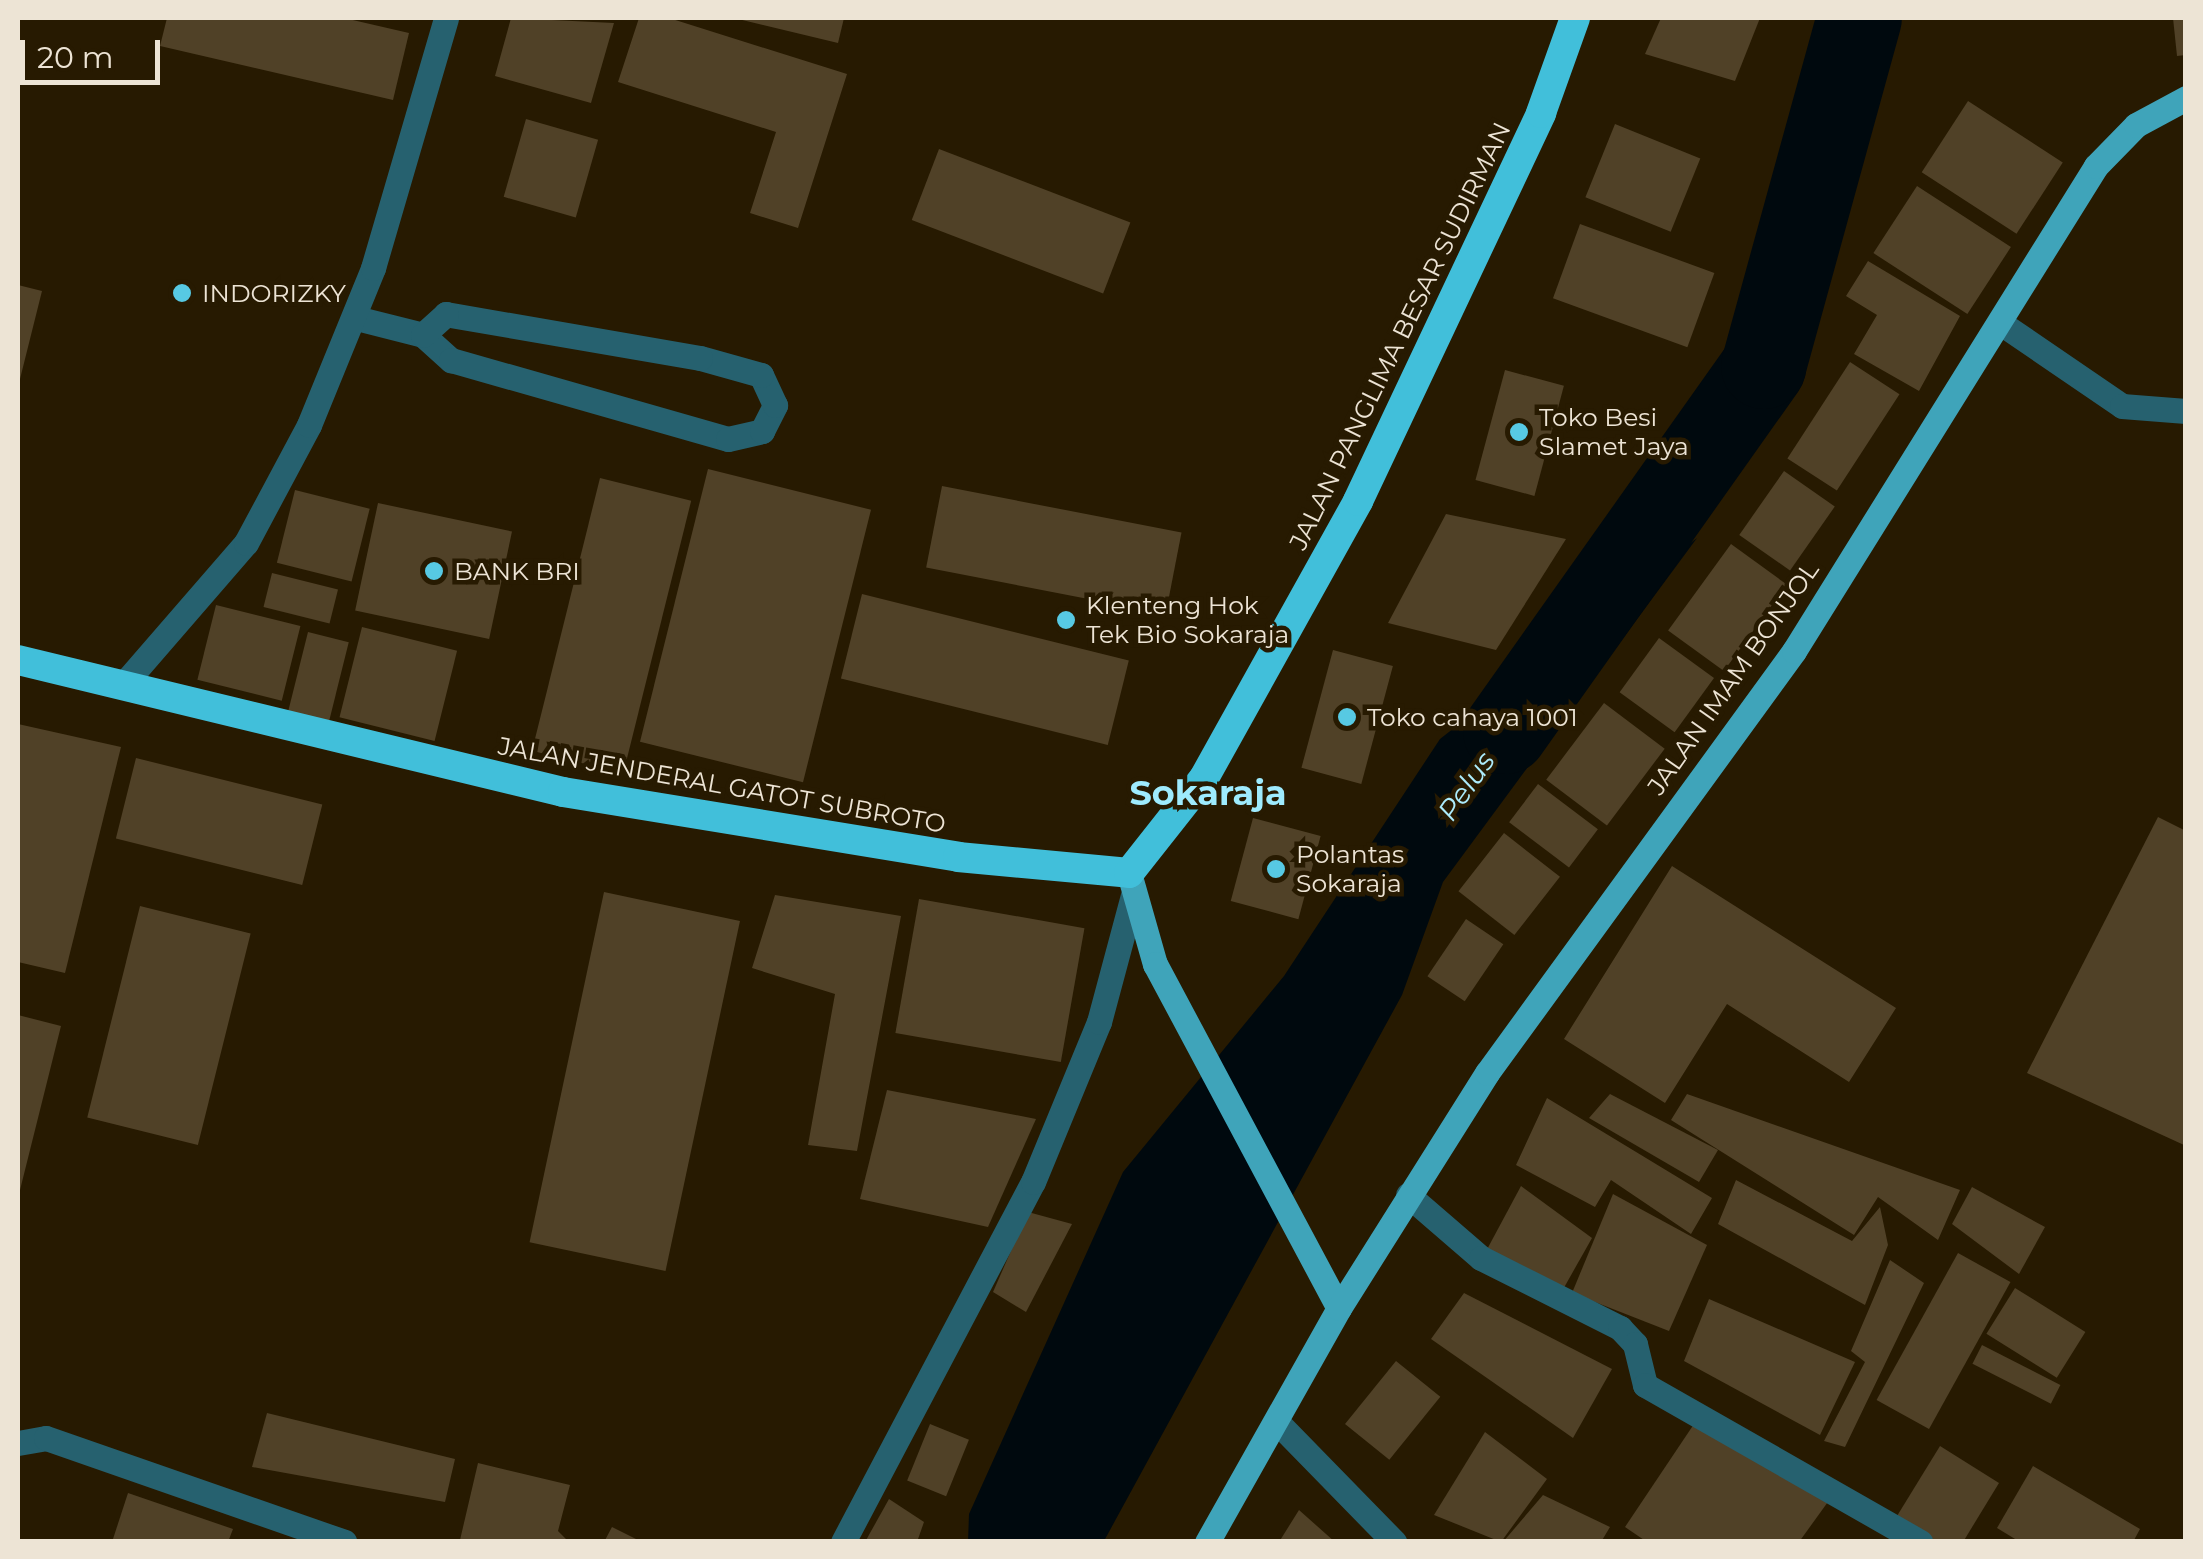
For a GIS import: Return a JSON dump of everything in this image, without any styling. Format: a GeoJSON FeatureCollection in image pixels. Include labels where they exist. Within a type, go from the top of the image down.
{"type":"FeatureCollection","features":[{"type":"Feature","properties":{"kind":"highway","name":"JALAN PANGLIMA BESAR SUDIRMAN"},"geometry":{"type":"LineString","coordinates":[[1131,884],[1204,778],[1358,501],[1542,114],[1575,18]]}},
{"type":"Feature","properties":{"kind":"highway","name":"JALAN JENDERAL GATOT SUBROTO"},"geometry":{"type":"LineString","coordinates":[[18,660],[564,792],[1131,884]]}},
{"type":"Feature","properties":{"kind":"main road","name":"JALAN IMAM BONJOL"},"geometry":{"type":"LineString","coordinates":[[1207,1542],[1279,1424],[1340,1308],[1408,1195],[1794,650],[2002,324],[2096,166],[2136,124],[2186,98]]}},
{"type":"Feature","properties":{"kind":"main road"},"geometry":{"type":"LineString","coordinates":[[1131,884],[1155,964],[1340,1308]]}},
{"type":"Feature","properties":{"kind":"street"},"geometry":{"type":"LineString","coordinates":[[122,686],[246,543],[356,318],[446,18]]}},
{"type":"Feature","properties":{"kind":"street"},"geometry":{"type":"LineString","coordinates":[[356,318],[423,335],[451,360],[728,439],[762,431],[775,405],[761,376],[700,358],[446,314],[423,335]]}},
{"type":"Feature","properties":{"kind":"street"},"geometry":{"type":"LineString","coordinates":[[2002,324],[2122,406],[2186,411]]}},
{"type":"Feature","properties":{"kind":"street"},"geometry":{"type":"LineString","coordinates":[[843,1542],[1033,1182],[1100,1022],[1131,884]]}},
{"type":"Feature","properties":{"kind":"street"},"geometry":{"type":"LineString","coordinates":[[1408,1195],[1481,1258],[1620,1328],[1635,1344],[1645,1385],[1920,1542]]}},
{"type":"Feature","properties":{"kind":"street"},"geometry":{"type":"LineString","coordinates":[[1279,1424],[1394,1542]]}},
{"type":"Feature","properties":{"kind":"street"},"geometry":{"type":"LineString","coordinates":[[18,1441],[46,1438],[254,1516],[344,1542]]}},
{"type":"Feature","properties":{"kind":"street"},"geometry":{"type":"LineString","coordinates":[[246,1542],[254,1516]]}},
{"type":"Feature","properties":{"kind":"water"},"geometry":{"type":"Polygon","coordinates":[[[1697,538],[1443,882],[1402,995],[1104,1541],[968,1542],[969,1514],[1123,1172],[1284,976],[1440,739],[1697,538]]]}},
{"type":"Feature","properties":{"kind":"building"},"geometry":{"type":"Polygon","coordinates":[[[167,18],[344,18],[409,33],[393,100],[160,46],[167,18]]]}},
{"type":"Feature","properties":{"kind":"building"},"geometry":{"type":"Polygon","coordinates":[[[511,18],[614,23],[591,103],[495,76],[511,18]]]}},
{"type":"Feature","properties":{"kind":"building"},"geometry":{"type":"Polygon","coordinates":[[[639,18],[669,18],[847,74],[798,228],[750,213],[776,132],[618,82],[639,18]]]}},
{"type":"Feature","properties":{"kind":"building"},"geometry":{"type":"Polygon","coordinates":[[[734,18],[844,18],[838,43],[734,18]]]}},
{"type":"Feature","properties":{"kind":"building"},"geometry":{"type":"Polygon","coordinates":[[[1661,18],[1760,18],[1735,81],[1645,54],[1661,18]]]}},
{"type":"Feature","properties":{"kind":"building"},"geometry":{"type":"Polygon","coordinates":[[[2173,18],[2186,18],[2186,55],[2177,56],[2173,18]]]}},
{"type":"Feature","properties":{"kind":"building"},"geometry":{"type":"Polygon","coordinates":[[[1968,101],[2063,163],[2016,234],[1922,172],[1968,101]]]}},
{"type":"Feature","properties":{"kind":"building"},"geometry":{"type":"Polygon","coordinates":[[[526,119],[598,140],[576,218],[504,197],[526,119]]]}},
{"type":"Feature","properties":{"kind":"building"},"geometry":{"type":"Polygon","coordinates":[[[1615,124],[1700,158],[1671,232],[1585,197],[1615,124]]]}},
{"type":"Feature","properties":{"kind":"building"},"geometry":{"type":"Polygon","coordinates":[[[939,149],[1130,222],[1103,293],[912,220],[939,149]]]}},
{"type":"Feature","properties":{"kind":"building"},"geometry":{"type":"Polygon","coordinates":[[[1917,186],[2011,247],[1967,314],[1873,253],[1917,186]]]}},
{"type":"Feature","properties":{"kind":"building"},"geometry":{"type":"Polygon","coordinates":[[[1580,224],[1714,273],[1687,347],[1553,298],[1580,224]]]}},
{"type":"Feature","properties":{"kind":"building"},"geometry":{"type":"Polygon","coordinates":[[[1868,261],[1960,316],[1919,391],[1854,354],[1877,315],[1846,296],[1868,261]]]}},
{"type":"Feature","properties":{"kind":"building"},"geometry":{"type":"Polygon","coordinates":[[[18,285],[42,291],[19,383],[18,382],[18,285]]]}},
{"type":"Feature","properties":{"kind":"building"},"geometry":{"type":"Polygon","coordinates":[[[1850,362],[1899,394],[1837,491],[1787,458],[1850,362]]]}},
{"type":"Feature","properties":{"kind":"building","name":"Toko Besi Slamet Jaya"},"geometry":{"type":"Polygon","coordinates":[[[1505,370],[1564,386],[1534,496],[1475,480],[1505,370]]]}},
{"type":"Feature","properties":{"kind":"building"},"geometry":{"type":"Polygon","coordinates":[[[708,469],[871,510],[803,782],[640,742],[708,469]]]}},
{"type":"Feature","properties":{"kind":"building"},"geometry":{"type":"Polygon","coordinates":[[[1784,471],[1835,507],[1790,570],[1739,535],[1784,471]]]}},
{"type":"Feature","properties":{"kind":"building"},"geometry":{"type":"Polygon","coordinates":[[[600,478],[691,501],[623,773],[532,751],[600,478]]]}},
{"type":"Feature","properties":{"kind":"building"},"geometry":{"type":"Polygon","coordinates":[[[942,486],[1182,533],[1166,614],[926,567],[942,486]]]}},
{"type":"Feature","properties":{"kind":"building"},"geometry":{"type":"Polygon","coordinates":[[[295,490],[370,509],[352,581],[277,563],[295,490]]]}},
{"type":"Feature","properties":{"kind":"building","name":"BANK BRI"},"geometry":{"type":"Polygon","coordinates":[[[378,503],[512,531],[489,639],[355,611],[378,503]]]}},
{"type":"Feature","properties":{"kind":"building"},"geometry":{"type":"Polygon","coordinates":[[[1446,514],[1566,539],[1496,650],[1388,623],[1446,514]]]}},
{"type":"Feature","properties":{"kind":"building"},"geometry":{"type":"Polygon","coordinates":[[[1731,544],[1787,585],[1724,671],[1668,631],[1731,544]]]}},
{"type":"Feature","properties":{"kind":"building"},"geometry":{"type":"Polygon","coordinates":[[[272,573],[338,589],[330,623],[264,607],[272,573]]]}},
{"type":"Feature","properties":{"kind":"building"},"geometry":{"type":"Polygon","coordinates":[[[862,594],[1129,661],[1108,745],[841,678],[862,594]]]}},
{"type":"Feature","properties":{"kind":"building"},"geometry":{"type":"Polygon","coordinates":[[[216,605],[300,626],[282,701],[197,680],[216,605]]]}},
{"type":"Feature","properties":{"kind":"building"},"geometry":{"type":"Polygon","coordinates":[[[362,627],[457,651],[435,741],[340,717],[362,627]]]}},
{"type":"Feature","properties":{"kind":"building"},"geometry":{"type":"Polygon","coordinates":[[[308,632],[349,642],[329,723],[288,713],[308,632]]]}},
{"type":"Feature","properties":{"kind":"building"},"geometry":{"type":"Polygon","coordinates":[[[1659,638],[1714,678],[1675,732],[1620,692],[1659,638]]]}},
{"type":"Feature","properties":{"kind":"building","name":"Toko cahaya 1001"},"geometry":{"type":"Polygon","coordinates":[[[1333,650],[1393,666],[1361,784],[1301,768],[1333,650]]]}},
{"type":"Feature","properties":{"kind":"building"},"geometry":{"type":"Polygon","coordinates":[[[1604,703],[1665,749],[1607,825],[1546,780],[1604,703]]]}},
{"type":"Feature","properties":{"kind":"building"},"geometry":{"type":"Polygon","coordinates":[[[18,724],[121,747],[65,973],[18,962],[18,724]]]}},
{"type":"Feature","properties":{"kind":"building"},"geometry":{"type":"Polygon","coordinates":[[[136,758],[322,804],[302,885],[116,839],[136,758]]]}},
{"type":"Feature","properties":{"kind":"building"},"geometry":{"type":"Polygon","coordinates":[[[1538,784],[1598,829],[1569,867],[1509,822],[1538,784]]]}},
{"type":"Feature","properties":{"kind":"building"},"geometry":{"type":"Polygon","coordinates":[[[2158,817],[2186,831],[2184,1145],[2027,1073],[2158,817]]]}},
{"type":"Feature","properties":{"kind":"building","name":"Polantas Sokaraja"},"geometry":{"type":"Polygon","coordinates":[[[1253,818],[1321,836],[1298,919],[1231,901],[1253,818]]]}},
{"type":"Feature","properties":{"kind":"building"},"geometry":{"type":"Polygon","coordinates":[[[1504,833],[1560,877],[1514,935],[1458,891],[1504,833]]]}},
{"type":"Feature","properties":{"kind":"building"},"geometry":{"type":"Polygon","coordinates":[[[1672,866],[1896,1008],[1849,1082],[1727,1004],[1665,1103],[1564,1039],[1672,866]]]}},
{"type":"Feature","properties":{"kind":"building"},"geometry":{"type":"Polygon","coordinates":[[[604,892],[740,921],[666,1271],[530,1242],[604,892]]]}},
{"type":"Feature","properties":{"kind":"building"},"geometry":{"type":"Polygon","coordinates":[[[775,895],[901,916],[857,1151],[808,1145],[835,994],[752,968],[775,895]]]}},
{"type":"Feature","properties":{"kind":"building"},"geometry":{"type":"Polygon","coordinates":[[[919,899],[1084,928],[1061,1062],[895,1033],[919,899]]]}},
{"type":"Feature","properties":{"kind":"building"},"geometry":{"type":"Polygon","coordinates":[[[140,906],[251,934],[198,1145],[87,1118],[140,906]]]}},
{"type":"Feature","properties":{"kind":"building"},"geometry":{"type":"Polygon","coordinates":[[[1466,919],[1503,944],[1465,1001],[1427,976],[1466,919]]]}},
{"type":"Feature","properties":{"kind":"building"},"geometry":{"type":"Polygon","coordinates":[[[18,1015],[61,1026],[19,1194],[18,1194],[18,1015]]]}},
{"type":"Feature","properties":{"kind":"building"},"geometry":{"type":"Polygon","coordinates":[[[887,1090],[1036,1119],[988,1227],[860,1199],[887,1090]]]}},
{"type":"Feature","properties":{"kind":"building"},"geometry":{"type":"Polygon","coordinates":[[[1610,1094],[1718,1150],[1699,1182],[1589,1118],[1610,1094]]]}},
{"type":"Feature","properties":{"kind":"building"},"geometry":{"type":"Polygon","coordinates":[[[1687,1094],[1960,1190],[1938,1240],[1878,1197],[1854,1235],[1671,1120],[1687,1094]]]}},
{"type":"Feature","properties":{"kind":"building"},"geometry":{"type":"Polygon","coordinates":[[[1547,1098],[1712,1198],[1691,1234],[1611,1180],[1595,1207],[1516,1165],[1547,1098]]]}},
{"type":"Feature","properties":{"kind":"building"},"geometry":{"type":"Polygon","coordinates":[[[1736,1180],[1852,1241],[1880,1207],[1888,1245],[1865,1305],[1718,1224],[1736,1180]]]}},
{"type":"Feature","properties":{"kind":"building"},"geometry":{"type":"Polygon","coordinates":[[[1521,1186],[1592,1238],[1561,1293],[1484,1255],[1521,1186]]]}},
{"type":"Feature","properties":{"kind":"building"},"geometry":{"type":"Polygon","coordinates":[[[1972,1187],[2045,1227],[2019,1274],[1952,1224],[1972,1187]]]}},
{"type":"Feature","properties":{"kind":"building"},"geometry":{"type":"Polygon","coordinates":[[[1613,1194],[1707,1245],[1669,1331],[1572,1293],[1613,1194]]]}},
{"type":"Feature","properties":{"kind":"building"},"geometry":{"type":"Polygon","coordinates":[[[1028,1212],[1072,1224],[1026,1312],[993,1292],[1028,1212]]]}},
{"type":"Feature","properties":{"kind":"building"},"geometry":{"type":"Polygon","coordinates":[[[1958,1253],[2010,1282],[1929,1429],[1877,1400],[1958,1253]]]}},
{"type":"Feature","properties":{"kind":"building"},"geometry":{"type":"Polygon","coordinates":[[[1890,1260],[1924,1283],[1845,1447],[1824,1441],[1865,1362],[1851,1351],[1890,1260]]]}},
{"type":"Feature","properties":{"kind":"building"},"geometry":{"type":"Polygon","coordinates":[[[2015,1288],[2085,1332],[2057,1378],[1986,1334],[2015,1288]]]}},
{"type":"Feature","properties":{"kind":"building"},"geometry":{"type":"Polygon","coordinates":[[[1464,1293],[1612,1369],[1573,1438],[1431,1339],[1464,1293]]]}},
{"type":"Feature","properties":{"kind":"building"},"geometry":{"type":"Polygon","coordinates":[[[1709,1299],[1855,1362],[1820,1435],[1684,1361],[1709,1299]]]}},
{"type":"Feature","properties":{"kind":"building"},"geometry":{"type":"Polygon","coordinates":[[[1982,1345],[2060,1385],[2051,1404],[1972,1364],[1982,1345]]]}},
{"type":"Feature","properties":{"kind":"building"},"geometry":{"type":"Polygon","coordinates":[[[1396,1361],[1440,1397],[1389,1460],[1345,1424],[1396,1361]]]}},
{"type":"Feature","properties":{"kind":"building"},"geometry":{"type":"Polygon","coordinates":[[[267,1413],[455,1459],[445,1502],[252,1467],[267,1413]]]}},
{"type":"Feature","properties":{"kind":"building"},"geometry":{"type":"Polygon","coordinates":[[[930,1424],[969,1440],[946,1496],[907,1481],[930,1424]]]}},
{"type":"Feature","properties":{"kind":"building"},"geometry":{"type":"Polygon","coordinates":[[[1694,1424],[1838,1488],[1799,1542],[1647,1542],[1625,1527],[1694,1424]]]}},
{"type":"Feature","properties":{"kind":"building"},"geometry":{"type":"Polygon","coordinates":[[[1485,1432],[1547,1479],[1501,1542],[1434,1515],[1485,1432]]]}},
{"type":"Feature","properties":{"kind":"building"},"geometry":{"type":"Polygon","coordinates":[[[1940,1446],[1999,1483],[1963,1542],[1937,1542],[1897,1516],[1940,1446]]]}},
{"type":"Feature","properties":{"kind":"building"},"geometry":{"type":"Polygon","coordinates":[[[478,1463],[570,1485],[558,1531],[569,1542],[460,1540],[478,1463]]]}},
{"type":"Feature","properties":{"kind":"building"},"geometry":{"type":"Polygon","coordinates":[[[2033,1466],[2140,1529],[2133,1542],[2020,1542],[1997,1528],[2033,1466]]]}},
{"type":"Feature","properties":{"kind":"building"},"geometry":{"type":"Polygon","coordinates":[[[128,1493],[233,1529],[228,1542],[112,1542],[128,1493]]]}},
{"type":"Feature","properties":{"kind":"building"},"geometry":{"type":"Polygon","coordinates":[[[1543,1495],[1610,1527],[1601,1542],[1503,1542],[1543,1495]]]}},
{"type":"Feature","properties":{"kind":"building"},"geometry":{"type":"Polygon","coordinates":[[[889,1499],[924,1522],[917,1542],[865,1542],[889,1499]]]}},
{"type":"Feature","properties":{"kind":"building"},"geometry":{"type":"Polygon","coordinates":[[[1299,1510],[1335,1542],[1279,1542],[1299,1510]]]}},
{"type":"Feature","properties":{"kind":"building"},"geometry":{"type":"Polygon","coordinates":[[[612,1527],[642,1542],[604,1542],[612,1527]]]}},
{"type":"Feature","properties":{"kind":"waterway","name":"Pelus"},"geometry":{"type":"LineString","coordinates":[[1505,731],[1763,366],[1859,18]]}},
{"type":"Feature","properties":{"kind":"place","name":"INDORIZKY"},"geometry":{"type":"Point","coordinates":[182,293]}},
{"type":"Feature","properties":{"kind":"place","name":"Toko Besi Slamet Jaya"},"geometry":{"type":"Point","coordinates":[1519,432]}},
{"type":"Feature","properties":{"kind":"place","name":"BANK BRI"},"geometry":{"type":"Point","coordinates":[434,571]}},
{"type":"Feature","properties":{"kind":"place","name":"Klenteng Hok Tek Bio Sokaraja"},"geometry":{"type":"Point","coordinates":[1066,620]}},
{"type":"Feature","properties":{"kind":"place","name":"Toko cahaya 1001"},"geometry":{"type":"Point","coordinates":[1347,717]}},
{"type":"Feature","properties":{"kind":"place","name":"Polantas Sokaraja"},"geometry":{"type":"Point","coordinates":[1276,869]}},
{"type":"Feature","properties":{"kind":"district","name":"Sokaraja"},"geometry":{"type":"Point","coordinates":[1208,793]}}]}
